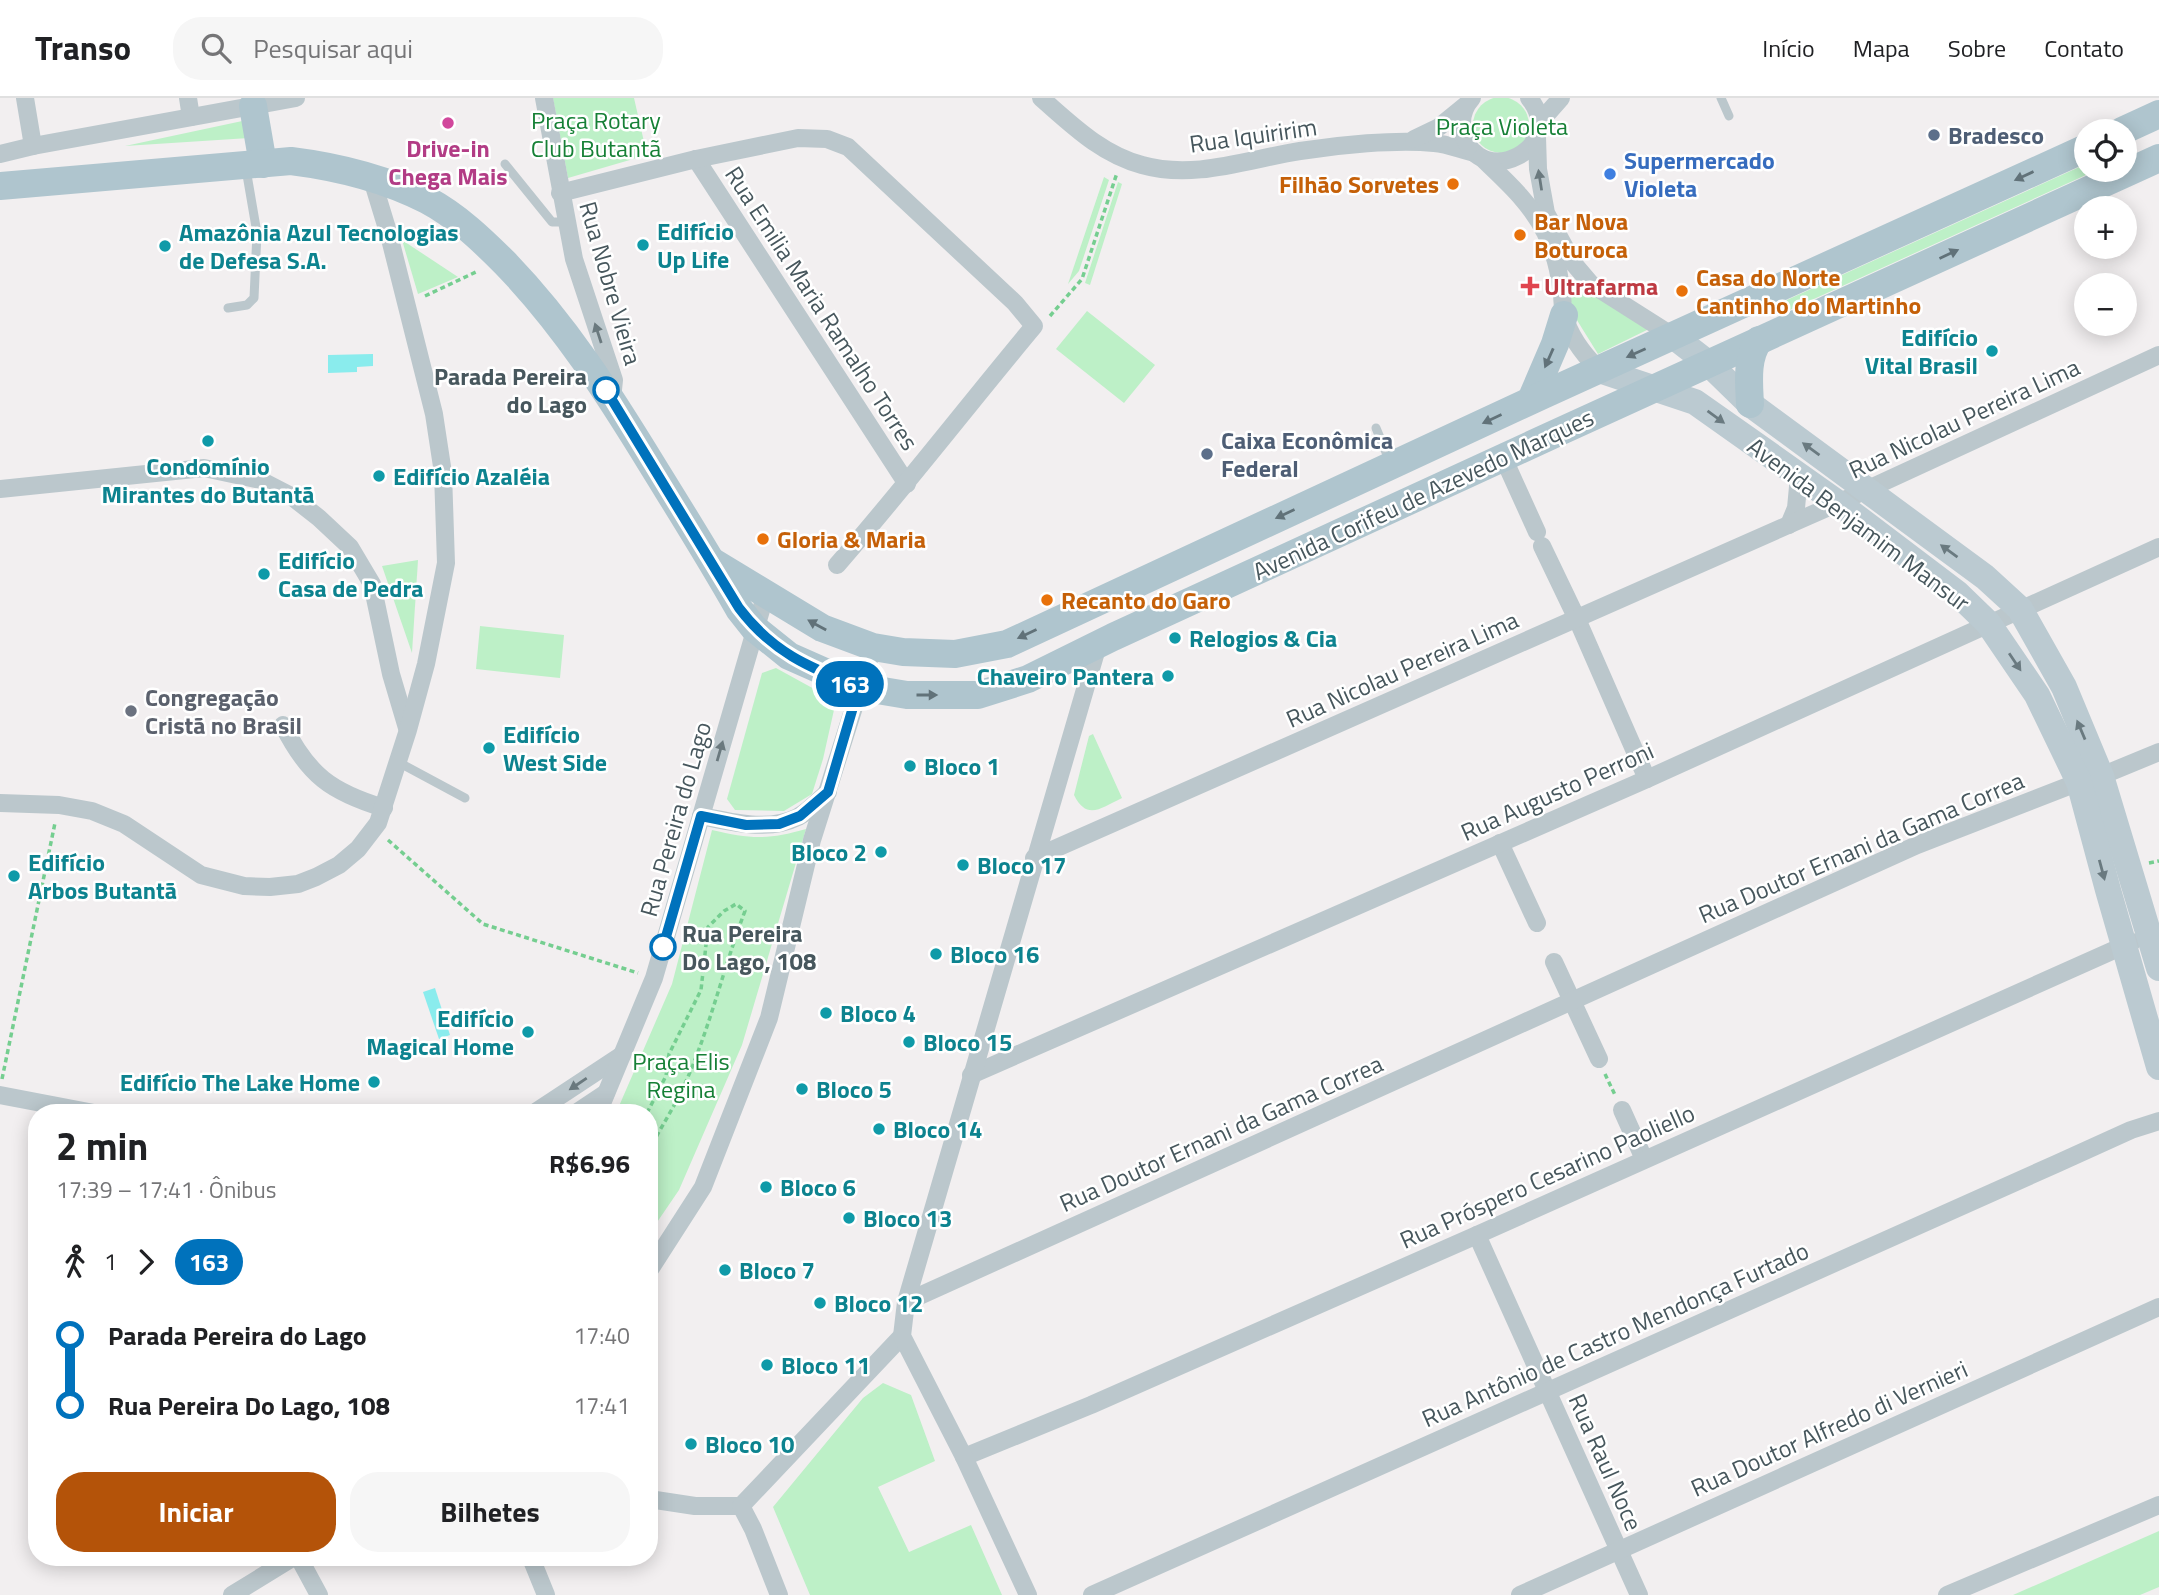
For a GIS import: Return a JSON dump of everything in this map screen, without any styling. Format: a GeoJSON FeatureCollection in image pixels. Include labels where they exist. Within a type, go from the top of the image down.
{"type":"FeatureCollection","features":[{"type":"Feature","properties":{"kind":"main road"},"geometry":{"type":"LineString","coordinates":[[253,106],[254,164]]}},
{"type":"Feature","properties":{"kind":"main road"},"geometry":{"type":"LineString","coordinates":[[2137,124],[2159,114]]}},
{"type":"Feature","properties":{"kind":"main road","name":"Avenida Corifeu de Azevedo Marques"},"geometry":{"type":"LineString","coordinates":[[712,561],[822,628],[873,647],[903,652],[955,654],[1007,644],[1531,400],[2074,153]]}},
{"type":"Feature","properties":{"kind":"main road","name":"Avenida Corifeu de Azevedo Marques"},"geometry":{"type":"LineString","coordinates":[[0,186],[291,161],[332,166],[371,176],[428,201],[473,232],[541,302],[612,399],[739,608],[754,628],[789,656],[859,687],[907,695],[978,695],[1027,679],[1503,457],[2159,158]]}},
{"type":"Feature","properties":{"kind":"main road"},"geometry":{"type":"LineString","coordinates":[[1531,400],[1556,344],[1564,315]]}},
{"type":"Feature","properties":{"kind":"main road","name":"Avenida Benjamim Mansur"},"geometry":{"type":"LineString","coordinates":[[1673,335],[1708,363],[1750,404],[1985,577],[2020,609],[2064,687],[2090,779],[2126,955],[2159,1067]]}},
{"type":"Feature","properties":{"kind":"main road"},"geometry":{"type":"LineString","coordinates":[[1750,404],[1749,376],[1754,348],[1759,340]]}},
{"type":"Feature","properties":{"kind":"main road","name":"Avenida Benjamim Mansur"},"geometry":{"type":"LineString","coordinates":[[1599,370],[1695,402],[1838,503],[1957,593],[1988,623],[2090,779],[2156,955]]}},
{"type":"Feature","properties":{"kind":"street"},"geometry":{"type":"LineString","coordinates":[[25,98],[33,146]]}},
{"type":"Feature","properties":{"kind":"street"},"geometry":{"type":"LineString","coordinates":[[188,98],[191,117]]}},
{"type":"Feature","properties":{"kind":"street"},"geometry":{"type":"LineString","coordinates":[[0,154],[296,98]]}},
{"type":"Feature","properties":{"kind":"street","name":"Rua Nobre Vieira"},"geometry":{"type":"LineString","coordinates":[[544,98],[574,259],[614,380],[612,399]]}},
{"type":"Feature","properties":{"kind":"street","name":"Rua Iquiririm"},"geometry":{"type":"LineString","coordinates":[[1041,98],[1093,143],[1125,158],[1163,170],[1214,168],[1302,150],[1411,141],[1442,144],[1479,155]]}},
{"type":"Feature","properties":{"kind":"street"},"geometry":{"type":"LineString","coordinates":[[1530,98],[1537,111],[1540,184],[1561,285],[1564,315],[1585,356],[1599,370]]}},
{"type":"Feature","properties":{"kind":"street"},"geometry":{"type":"LineString","coordinates":[[1479,155],[1495,162],[1520,157],[1530,148],[1538,130],[1561,98]]}},
{"type":"Feature","properties":{"kind":"street"},"geometry":{"type":"LineString","coordinates":[[1469,100],[1462,117],[1462,131],[1466,142],[1509,182],[1591,284],[1673,335]]}},
{"type":"Feature","properties":{"kind":"street","name":"Rua Iquiririm"},"geometry":{"type":"LineString","coordinates":[[1411,141],[1439,127],[1469,100]]}},
{"type":"Feature","properties":{"kind":"street"},"geometry":{"type":"LineString","coordinates":[[560,193],[696,159],[798,138],[827,139],[848,147],[1015,303],[1034,326],[975,396],[907,484],[837,565]]}},
{"type":"Feature","properties":{"kind":"street","name":"Rua Emilia Maria Ramalho Torres"},"geometry":{"type":"LineString","coordinates":[[696,159],[907,484]]}},
{"type":"Feature","properties":{"kind":"street"},"geometry":{"type":"LineString","coordinates":[[0,803],[59,805],[92,811],[124,824],[201,875],[244,886],[298,884],[316,877],[339,865],[358,849],[374,829],[384,808],[426,664],[446,562],[443,473],[434,414],[389,235],[371,176]]}},
{"type":"Feature","properties":{"kind":"street","name":"Rua Nicolau Pereira Lima"},"geometry":{"type":"LineString","coordinates":[[1034,858],[1789,525],[2159,355]]}},
{"type":"Feature","properties":{"kind":"street"},"geometry":{"type":"LineString","coordinates":[[1503,457],[1647,779]]}},
{"type":"Feature","properties":{"kind":"street"},"geometry":{"type":"LineString","coordinates":[[0,489],[204,468],[260,480],[291,496],[350,547],[372,584],[391,674],[408,730]]}},
{"type":"Feature","properties":{"kind":"street"},"geometry":{"type":"LineString","coordinates":[[1789,525],[1796,508],[1799,476]]}},
{"type":"Feature","properties":{"kind":"street","name":"Rua Augusto Perroni"},"geometry":{"type":"LineString","coordinates":[[971,1074],[1647,779],[2159,547]]}},
{"type":"Feature","properties":{"kind":"street","name":"Rua Pereira do Lago"},"geometry":{"type":"LineString","coordinates":[[602,1104],[654,978],[766,593]]}},
{"type":"Feature","properties":{"kind":"street"},"geometry":{"type":"LineString","coordinates":[[1028,1595],[964,1457],[902,1336],[906,1302],[1098,645]]}},
{"type":"Feature","properties":{"kind":"street"},"geometry":{"type":"LineString","coordinates":[[658,1257],[703,1187],[769,1018],[812,840],[873,647]]}},
{"type":"Feature","properties":{"kind":"street"},"geometry":{"type":"LineString","coordinates":[[283,725],[295,749],[313,771],[348,796],[384,808]]}},
{"type":"Feature","properties":{"kind":"street","name":"Rua Doutor Ernani da Gama Correa"},"geometry":{"type":"LineString","coordinates":[[906,1302],[1917,845],[2159,752]]}},
{"type":"Feature","properties":{"kind":"street"},"geometry":{"type":"LineString","coordinates":[[701,816],[746,825],[779,824],[800,816],[828,792]]}},
{"type":"Feature","properties":{"kind":"street"},"geometry":{"type":"LineString","coordinates":[[1500,844],[1536,923]]}},
{"type":"Feature","properties":{"kind":"street","name":"Rua Próspero Cesarino Paoliello"},"geometry":{"type":"LineString","coordinates":[[964,1457],[1103,1399],[1644,1159],[2126,955],[2156,955]]}},
{"type":"Feature","properties":{"kind":"street"},"geometry":{"type":"LineString","coordinates":[[1554,962],[1579,998],[1599,1059]]}},
{"type":"Feature","properties":{"kind":"street"},"geometry":{"type":"LineString","coordinates":[[548,1104],[622,1055]]}},
{"type":"Feature","properties":{"kind":"street"},"geometry":{"type":"LineString","coordinates":[[590,1104],[606,1093]]}},
{"type":"Feature","properties":{"kind":"street"},"geometry":{"type":"LineString","coordinates":[[0,1096],[44,1104]]}},
{"type":"Feature","properties":{"kind":"street"},"geometry":{"type":"LineString","coordinates":[[1622,1110],[1644,1159]]}},
{"type":"Feature","properties":{"kind":"street","name":"Rua Antônio de Castro Mendonça Furtado"},"geometry":{"type":"LineString","coordinates":[[1092,1595],[2131,1130],[2159,1121]]}},
{"type":"Feature","properties":{"kind":"street","name":"Rua Raul Noce"},"geometry":{"type":"LineString","coordinates":[[1477,1235],[1639,1595]]}},
{"type":"Feature","properties":{"kind":"street","name":"Rua Doutor Alfredo di Vernieri"},"geometry":{"type":"LineString","coordinates":[[1520,1595],[2159,1307]]}},
{"type":"Feature","properties":{"kind":"street"},"geometry":{"type":"LineString","coordinates":[[658,1500],[695,1506],[741,1506],[902,1336]]}},
{"type":"Feature","properties":{"kind":"street"},"geometry":{"type":"LineString","coordinates":[[1947,1595],[2159,1505]]}},
{"type":"Feature","properties":{"kind":"street"},"geometry":{"type":"LineString","coordinates":[[741,1506],[779,1595]]}},
{"type":"Feature","properties":{"kind":"street"},"geometry":{"type":"LineString","coordinates":[[232,1595],[279,1566]]}},
{"type":"Feature","properties":{"kind":"street"},"geometry":{"type":"LineString","coordinates":[[303,1566],[319,1595]]}},
{"type":"Feature","properties":{"kind":"street"},"geometry":{"type":"LineString","coordinates":[[534,1566],[546,1595]]}},
{"type":"Feature","properties":{"kind":"lane"},"geometry":{"type":"LineString","coordinates":[[1721,98],[1729,116]]}},
{"type":"Feature","properties":{"kind":"lane"},"geometry":{"type":"LineString","coordinates":[[228,308],[247,305],[254,298],[257,233],[254,164]]}},
{"type":"Feature","properties":{"kind":"lane"},"geometry":{"type":"LineString","coordinates":[[505,164],[552,222],[566,222]]}},
{"type":"Feature","properties":{"kind":"lane"},"geometry":{"type":"LineString","coordinates":[[1376,428],[1391,465]]}},
{"type":"Feature","properties":{"kind":"lane"},"geometry":{"type":"LineString","coordinates":[[398,762],[465,798]]}},
{"type":"Feature","properties":{"kind":"path"},"geometry":{"type":"LineString","coordinates":[[1034,326],[1046,320],[1082,279],[1113,181],[1125,158]]}},
{"type":"Feature","properties":{"kind":"path"},"geometry":{"type":"LineString","coordinates":[[407,304],[502,260]]}},
{"type":"Feature","properties":{"kind":"path"},"geometry":{"type":"LineString","coordinates":[[0,1088],[59,805]]}},
{"type":"Feature","properties":{"kind":"path"},"geometry":{"type":"LineString","coordinates":[[374,829],[483,924],[654,978]]}},
{"type":"Feature","properties":{"kind":"path"},"geometry":{"type":"LineString","coordinates":[[652,1104],[666,1076],[669,1054],[701,990],[708,927],[724,911],[736,904],[745,911],[724,966],[712,1012],[683,1087],[658,1133]]}},
{"type":"Feature","properties":{"kind":"path"},"geometry":{"type":"LineString","coordinates":[[1599,1059],[1622,1110]]}},
{"type":"Feature","properties":{"kind":"green space","name":"Praça Violeta"},"geometry":{"type":"Polygon","coordinates":[[[1495,97],[1507,97],[1517,101],[1525,109],[1529,125],[1525,141],[1517,149],[1507,153],[1495,153],[1485,149],[1477,141],[1473,131],[1473,119],[1477,109],[1485,101],[1495,97]]]}},
{"type":"Feature","properties":{"kind":"green space","name":"Praça Rotary Club Butantã"},"geometry":{"type":"Polygon","coordinates":[[[553,98],[634,98],[647,155],[568,178],[553,98]]]}},
{"type":"Feature","properties":{"kind":"green space"},"geometry":{"type":"Polygon","coordinates":[[[247,120],[249,138],[125,146],[247,120]]]}},
{"type":"Feature","properties":{"kind":"green space"},"geometry":{"type":"Polygon","coordinates":[[[2074,169],[2074,180],[1781,314],[1776,305],[2074,169]]]}},
{"type":"Feature","properties":{"kind":"green space"},"geometry":{"type":"Polygon","coordinates":[[[1104,177],[1109,180],[1079,271],[1068,284],[1104,177]]]}},
{"type":"Feature","properties":{"kind":"green space"},"geometry":{"type":"Polygon","coordinates":[[[1118,182],[1122,184],[1090,285],[1085,283],[1118,182]]]}},
{"type":"Feature","properties":{"kind":"green space"},"geometry":{"type":"Polygon","coordinates":[[[402,240],[458,277],[418,294],[402,240]]]}},
{"type":"Feature","properties":{"kind":"green space"},"geometry":{"type":"Polygon","coordinates":[[[1582,282],[1651,328],[1598,354],[1575,317],[1567,287],[1582,282]]]}},
{"type":"Feature","properties":{"kind":"green space"},"geometry":{"type":"Polygon","coordinates":[[[1087,311],[1155,365],[1124,403],[1056,349],[1087,311]]]}},
{"type":"Feature","properties":{"kind":"green space"},"geometry":{"type":"Polygon","coordinates":[[[418,560],[412,653],[382,566],[418,560]]]}},
{"type":"Feature","properties":{"kind":"green space"},"geometry":{"type":"Polygon","coordinates":[[[480,626],[564,635],[560,678],[476,669],[480,626]]]}},
{"type":"Feature","properties":{"kind":"green space"},"geometry":{"type":"Polygon","coordinates":[[[776,668],[836,701],[823,759],[812,794],[784,811],[735,810],[727,799],[762,673],[776,668]]]}},
{"type":"Feature","properties":{"kind":"green space"},"geometry":{"type":"Polygon","coordinates":[[[1093,734],[1122,798],[1101,808],[1089,810],[1079,803],[1074,795],[1089,736],[1093,734]]]}},
{"type":"Feature","properties":{"kind":"green space","name":"Praça Elis Regina"},"geometry":{"type":"Polygon","coordinates":[[[806,829],[742,1045],[679,1190],[658,1221],[658,1104],[620,1104],[672,984],[712,830],[759,837],[806,829]]]}},
{"type":"Feature","properties":{"kind":"green space"},"geometry":{"type":"Polygon","coordinates":[[[883,1383],[911,1395],[935,1461],[878,1487],[909,1552],[971,1525],[1002,1595],[810,1595],[773,1507],[863,1398],[883,1383]]]}},
{"type":"Feature","properties":{"kind":"green space"},"geometry":{"type":"Polygon","coordinates":[[[2159,1531],[2159,1587],[2140,1595],[2013,1595],[2159,1531]]]}},
{"type":"Feature","properties":{"kind":"water"},"geometry":{"type":"Polygon","coordinates":[[[373,354],[373,366],[357,367],[357,372],[328,373],[328,355],[373,354]]]}},
{"type":"Feature","properties":{"kind":"water"},"geometry":{"type":"Polygon","coordinates":[[[435,988],[450,1035],[439,1039],[423,992],[435,988]]]}},
{"type":"Feature","properties":{"kind":"bus line","name":"163"},"geometry":{"type":"LineString","coordinates":[[606,390],[739,608],[754,628],[789,656],[859,687],[828,792],[800,816],[779,824],[746,825],[701,816],[663,947]]}},
{"type":"Feature","properties":{"kind":"place","name":"Drive-in Chega Mais"},"geometry":{"type":"Point","coordinates":[448,123]}},
{"type":"Feature","properties":{"kind":"place","name":"Bradesco"},"geometry":{"type":"Point","coordinates":[1934,135]}},
{"type":"Feature","properties":{"kind":"place","name":"Supermercado Violeta"},"geometry":{"type":"Point","coordinates":[1610,174]}},
{"type":"Feature","properties":{"kind":"place","name":"Filhão Sorvetes"},"geometry":{"type":"Point","coordinates":[1453,184]}},
{"type":"Feature","properties":{"kind":"place","name":"Bar Nova Boturoca"},"geometry":{"type":"Point","coordinates":[1520,235]}},
{"type":"Feature","properties":{"kind":"place","name":"Edifício Up Life"},"geometry":{"type":"Point","coordinates":[643,245]}},
{"type":"Feature","properties":{"kind":"place","name":"Amazônia Azul Tecnologias de Defesa S.A."},"geometry":{"type":"Point","coordinates":[165,246]}},
{"type":"Feature","properties":{"kind":"place","name":"Ultrafarma"},"geometry":{"type":"Point","coordinates":[1530,286]}},
{"type":"Feature","properties":{"kind":"place","name":"Casa do Norte Cantinho do Martinho"},"geometry":{"type":"Point","coordinates":[1682,291]}},
{"type":"Feature","properties":{"kind":"place","name":"Edifício Vital Brasil"},"geometry":{"type":"Point","coordinates":[1992,351]}},
{"type":"Feature","properties":{"kind":"place","name":"Parada Pereira do Lago"},"geometry":{"type":"Point","coordinates":[606,390]}},
{"type":"Feature","properties":{"kind":"place","name":"Condomínio Mirantes do Butantã"},"geometry":{"type":"Point","coordinates":[208,441]}},
{"type":"Feature","properties":{"kind":"place","name":"Caixa Econômica Federal"},"geometry":{"type":"Point","coordinates":[1207,454]}},
{"type":"Feature","properties":{"kind":"place","name":"Edifício Azaléia"},"geometry":{"type":"Point","coordinates":[379,476]}},
{"type":"Feature","properties":{"kind":"place","name":"Gloria & Maria"},"geometry":{"type":"Point","coordinates":[763,539]}},
{"type":"Feature","properties":{"kind":"place","name":"Edifício Casa de Pedra"},"geometry":{"type":"Point","coordinates":[264,574]}},
{"type":"Feature","properties":{"kind":"place","name":"Recanto do Garo"},"geometry":{"type":"Point","coordinates":[1047,600]}},
{"type":"Feature","properties":{"kind":"place","name":"Relogios & Cia"},"geometry":{"type":"Point","coordinates":[1175,638]}},
{"type":"Feature","properties":{"kind":"place","name":"Chaveiro Pantera"},"geometry":{"type":"Point","coordinates":[1168,676]}},
{"type":"Feature","properties":{"kind":"place","name":"Congregação Cristã no Brasil"},"geometry":{"type":"Point","coordinates":[131,711]}},
{"type":"Feature","properties":{"kind":"place","name":"Edifício West Side"},"geometry":{"type":"Point","coordinates":[489,748]}},
{"type":"Feature","properties":{"kind":"place","name":"Bloco 1"},"geometry":{"type":"Point","coordinates":[910,766]}},
{"type":"Feature","properties":{"kind":"place","name":"Bloco 2"},"geometry":{"type":"Point","coordinates":[881,852]}},
{"type":"Feature","properties":{"kind":"place","name":"Bloco 17"},"geometry":{"type":"Point","coordinates":[963,865]}},
{"type":"Feature","properties":{"kind":"place","name":"Edifício Arbos Butantã"},"geometry":{"type":"Point","coordinates":[14,876]}},
{"type":"Feature","properties":{"kind":"place","name":"Rua Pereira Do Lago, 108"},"geometry":{"type":"Point","coordinates":[663,947]}},
{"type":"Feature","properties":{"kind":"place","name":"Bloco 16"},"geometry":{"type":"Point","coordinates":[936,954]}},
{"type":"Feature","properties":{"kind":"place","name":"Bloco 4"},"geometry":{"type":"Point","coordinates":[826,1013]}},
{"type":"Feature","properties":{"kind":"place","name":"Edifício Magical Home"},"geometry":{"type":"Point","coordinates":[528,1032]}},
{"type":"Feature","properties":{"kind":"place","name":"Bloco 15"},"geometry":{"type":"Point","coordinates":[909,1042]}},
{"type":"Feature","properties":{"kind":"place","name":"Edifício The Lake Home"},"geometry":{"type":"Point","coordinates":[374,1082]}},
{"type":"Feature","properties":{"kind":"place","name":"Bloco 5"},"geometry":{"type":"Point","coordinates":[802,1089]}},
{"type":"Feature","properties":{"kind":"place","name":"Bloco 14"},"geometry":{"type":"Point","coordinates":[879,1129]}},
{"type":"Feature","properties":{"kind":"place","name":"Bloco 6"},"geometry":{"type":"Point","coordinates":[766,1187]}},
{"type":"Feature","properties":{"kind":"place","name":"Bloco 13"},"geometry":{"type":"Point","coordinates":[849,1218]}},
{"type":"Feature","properties":{"kind":"place","name":"Bloco 7"},"geometry":{"type":"Point","coordinates":[725,1270]}},
{"type":"Feature","properties":{"kind":"place","name":"Bloco 12"},"geometry":{"type":"Point","coordinates":[820,1303]}},
{"type":"Feature","properties":{"kind":"place","name":"Bloco 11"},"geometry":{"type":"Point","coordinates":[767,1365]}},
{"type":"Feature","properties":{"kind":"place","name":"Bloco 10"},"geometry":{"type":"Point","coordinates":[691,1444]}}]}
